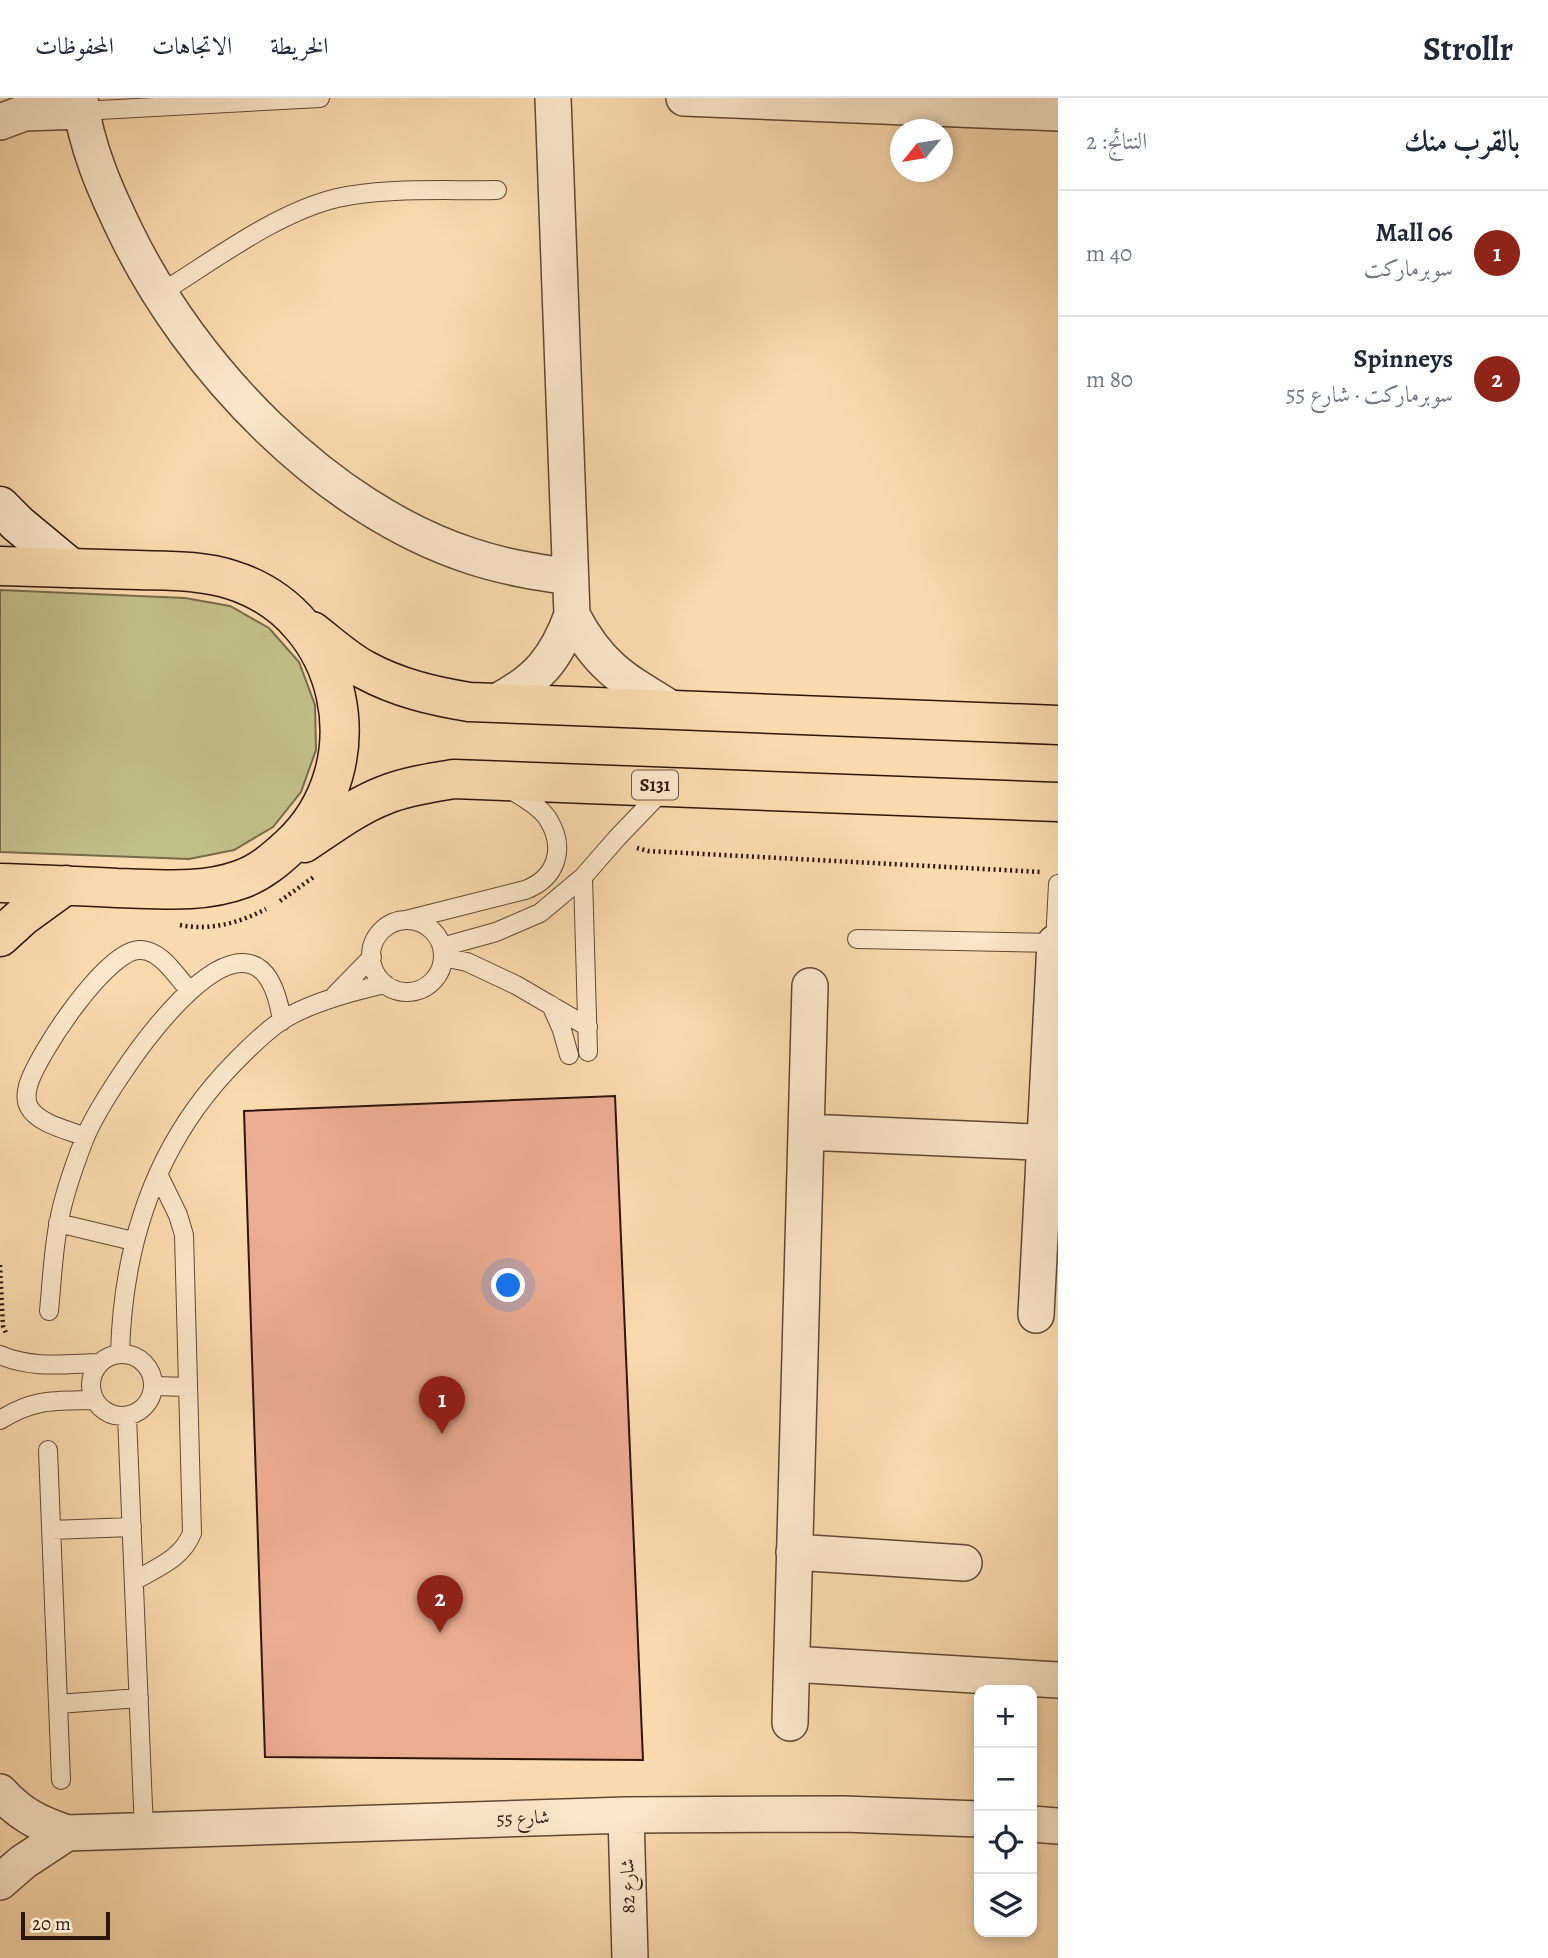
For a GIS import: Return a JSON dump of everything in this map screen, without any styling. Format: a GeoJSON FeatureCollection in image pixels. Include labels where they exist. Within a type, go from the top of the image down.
{"type":"FeatureCollection","features":[{"type":"Feature","properties":{"kind":"main road"},"geometry":{"type":"LineString","coordinates":[[0,506],[71,568]]}},
{"type":"Feature","properties":{"kind":"main road"},"geometry":{"type":"LineString","coordinates":[[0,566],[196,572],[233,580],[267,596],[363,669],[394,684],[430,695],[469,702],[1058,725]]}},
{"type":"Feature","properties":{"kind":"main road"},"geometry":{"type":"LineString","coordinates":[[0,883],[178,890],[212,887],[244,878],[273,863],[306,831],[330,792],[341,747],[338,701],[323,657],[296,620]]}},
{"type":"Feature","properties":{"kind":"main road","name":"S131"},"geometry":{"type":"LineString","coordinates":[[273,863],[361,806],[384,795],[420,784],[454,779],[1058,802]]}},
{"type":"Feature","properties":{"kind":"main road"},"geometry":{"type":"LineString","coordinates":[[0,937],[22,917],[66,886]]}},
{"type":"Feature","properties":{"kind":"street"},"geometry":{"type":"LineString","coordinates":[[496,702],[536,677],[552,659],[564,638],[572,615],[552,98]]}},
{"type":"Feature","properties":{"kind":"street"},"geometry":{"type":"LineString","coordinates":[[684,98],[1039,108]]}},
{"type":"Feature","properties":{"kind":"street"},"geometry":{"type":"LineString","coordinates":[[8,111],[81,105],[96,163],[114,208],[159,294],[194,345],[251,411],[288,445],[347,491],[414,532],[470,556],[518,569],[570,577]]}},
{"type":"Feature","properties":{"kind":"street"},"geometry":{"type":"LineString","coordinates":[[572,615],[593,649],[620,678],[672,709]]}},
{"type":"Feature","properties":{"kind":"street"},"geometry":{"type":"LineString","coordinates":[[1036,1315],[1051,1143],[1056,943]]}},
{"type":"Feature","properties":{"kind":"street"},"geometry":{"type":"LineString","coordinates":[[790,1723],[810,986]]}},
{"type":"Feature","properties":{"kind":"street"},"geometry":{"type":"LineString","coordinates":[[806,1132],[1051,1143]]}},
{"type":"Feature","properties":{"kind":"street"},"geometry":{"type":"LineString","coordinates":[[794,1552],[964,1563]]}},
{"type":"Feature","properties":{"kind":"street"},"geometry":{"type":"LineString","coordinates":[[792,1664],[1058,1680]]}},
{"type":"Feature","properties":{"kind":"street","name":"شارع 55"},"geometry":{"type":"LineString","coordinates":[[0,1791],[16,1809],[40,1824],[67,1833],[626,1815],[843,1814],[974,1819]]}},
{"type":"Feature","properties":{"kind":"street","name":"شارع 82"},"geometry":{"type":"LineString","coordinates":[[626,1815],[630,1958]]}},
{"type":"Feature","properties":{"kind":"street"},"geometry":{"type":"LineString","coordinates":[[1037,1824],[1058,1826]]}},
{"type":"Feature","properties":{"kind":"street"},"geometry":{"type":"LineString","coordinates":[[0,1882],[23,1862],[67,1833]]}},
{"type":"Feature","properties":{"kind":"lane"},"geometry":{"type":"LineString","coordinates":[[81,105],[320,98]]}},
{"type":"Feature","properties":{"kind":"lane"},"geometry":{"type":"LineString","coordinates":[[159,294],[279,220],[308,207],[338,198],[369,194],[497,190]]}},
{"type":"Feature","properties":{"kind":"lane"},"geometry":{"type":"LineString","coordinates":[[489,974],[463,973],[436,978],[412,992],[393,989],[385,984],[373,968],[372,957],[373,946],[385,928],[406,920],[526,890],[539,885],[549,875],[556,862],[557,848],[548,818],[540,810],[490,779]]}},
{"type":"Feature","properties":{"kind":"lane"},"geometry":{"type":"LineString","coordinates":[[442,952],[540,913],[583,877],[668,786]]}},
{"type":"Feature","properties":{"kind":"lane"},"geometry":{"type":"LineString","coordinates":[[583,877],[588,1052]]}},
{"type":"Feature","properties":{"kind":"lane"},"geometry":{"type":"LineString","coordinates":[[857,939],[1056,943],[1058,884]]}},
{"type":"Feature","properties":{"kind":"lane"},"geometry":{"type":"LineString","coordinates":[[406,920],[428,927],[437,936],[442,952],[436,978]]}},
{"type":"Feature","properties":{"kind":"lane"},"geometry":{"type":"LineString","coordinates":[[85,1137],[34,1114],[26,1095],[43,1053],[68,1017],[94,981],[118,958],[139,949],[161,958],[189,990]]}},
{"type":"Feature","properties":{"kind":"lane"},"geometry":{"type":"LineString","coordinates":[[442,952],[534,994],[588,1027]]}},
{"type":"Feature","properties":{"kind":"lane"},"geometry":{"type":"LineString","coordinates":[[330,999],[359,973],[372,957]]}},
{"type":"Feature","properties":{"kind":"lane"},"geometry":{"type":"LineString","coordinates":[[49,1311],[58,1223],[67,1190],[85,1137],[127,1065],[189,990],[222,967],[236,963],[250,964],[262,971],[276,995],[282,1021]]}},
{"type":"Feature","properties":{"kind":"lane"},"geometry":{"type":"LineString","coordinates":[[120,1353],[121,1315],[133,1241],[158,1174],[198,1105],[223,1074],[251,1046],[282,1021],[330,999],[385,984]]}},
{"type":"Feature","properties":{"kind":"lane"},"geometry":{"type":"LineString","coordinates":[[551,1005],[569,1055]]}},
{"type":"Feature","properties":{"kind":"lane"},"geometry":{"type":"LineString","coordinates":[[134,1581],[178,1556],[192,1532],[184,1234],[158,1174]]}},
{"type":"Feature","properties":{"kind":"lane"},"geometry":{"type":"LineString","coordinates":[[58,1223],[133,1241]]}},
{"type":"Feature","properties":{"kind":"lane"},"geometry":{"type":"LineString","coordinates":[[120,1353],[145,1362],[153,1377],[154,1386],[146,1406],[127,1416],[114,1415],[103,1410],[91,1391],[91,1381],[99,1363],[120,1353]]}},
{"type":"Feature","properties":{"kind":"lane"},"geometry":{"type":"LineString","coordinates":[[0,1355],[17,1362],[38,1365],[99,1363]]}},
{"type":"Feature","properties":{"kind":"lane"},"geometry":{"type":"LineString","coordinates":[[154,1386],[188,1387]]}},
{"type":"Feature","properties":{"kind":"lane"},"geometry":{"type":"LineString","coordinates":[[0,1420],[19,1408],[38,1402],[95,1400]]}},
{"type":"Feature","properties":{"kind":"lane"},"geometry":{"type":"LineString","coordinates":[[127,1416],[144,1831]]}},
{"type":"Feature","properties":{"kind":"lane"},"geometry":{"type":"LineString","coordinates":[[48,1450],[61,1780]]}},
{"type":"Feature","properties":{"kind":"lane"},"geometry":{"type":"LineString","coordinates":[[51,1530],[132,1527]]}},
{"type":"Feature","properties":{"kind":"lane"},"geometry":{"type":"LineString","coordinates":[[58,1704],[139,1698]]}},
{"type":"Feature","properties":{"kind":"shaded area"},"geometry":{"type":"Polygon","coordinates":[[[0,590],[185,598],[230,606],[269,628],[299,662],[315,705],[316,750],[301,792],[273,827],[234,850],[189,859],[0,852],[0,590]]]}},
{"type":"Feature","properties":{"kind":"building"},"geometry":{"type":"Polygon","coordinates":[[[615,1096],[643,1760],[265,1757],[244,1111],[615,1096]]]}},
{"type":"Feature","properties":{"kind":"place","name":"06 Mall"},"geometry":{"type":"Point","coordinates":[442,1434]}},
{"type":"Feature","properties":{"kind":"place","name":"Spinneys"},"geometry":{"type":"Point","coordinates":[440,1633]}}]}
